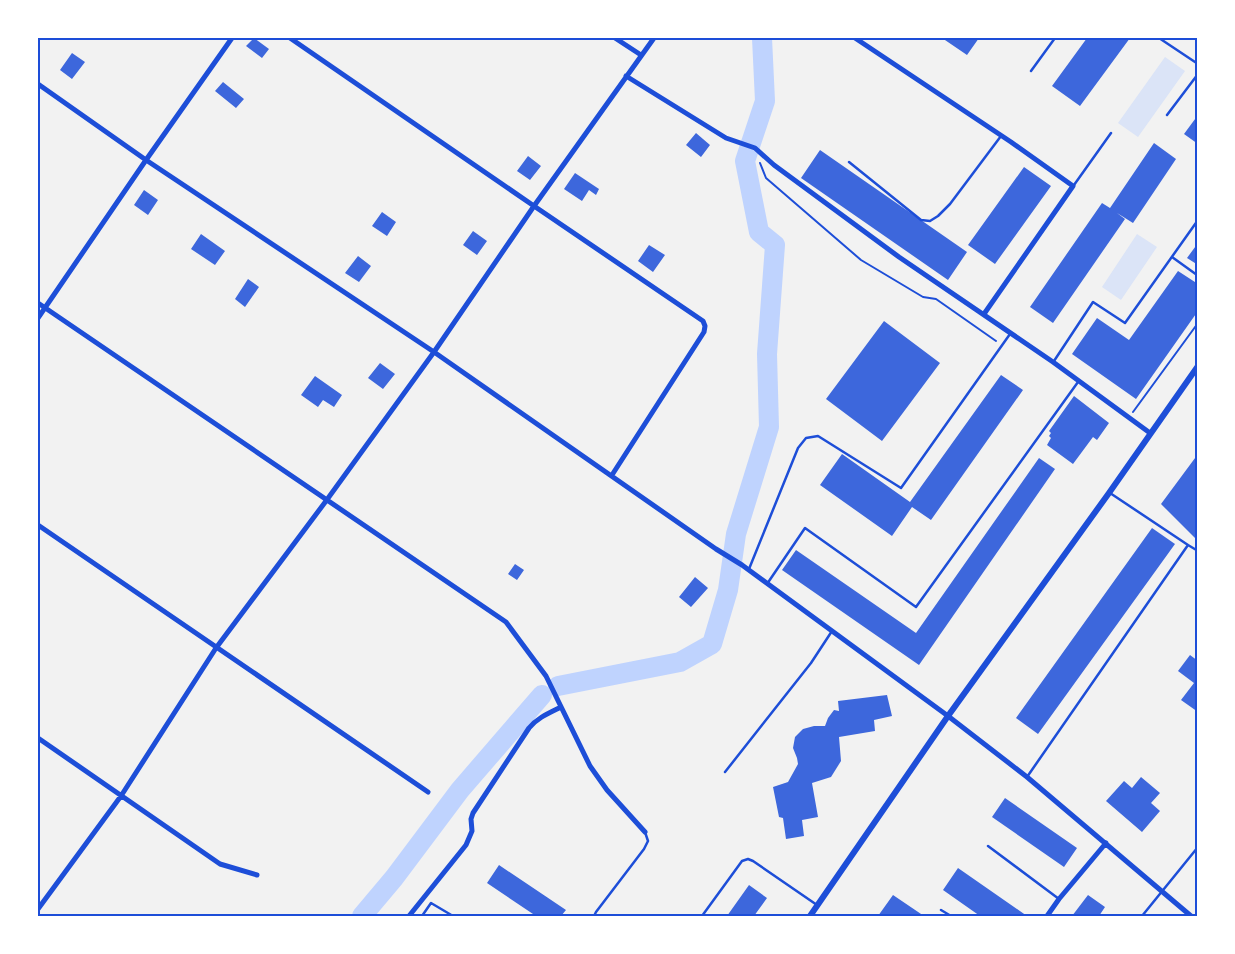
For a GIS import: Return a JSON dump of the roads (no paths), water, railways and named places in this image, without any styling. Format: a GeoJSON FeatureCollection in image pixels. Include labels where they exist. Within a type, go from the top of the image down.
{"type":"FeatureCollection","features":[{"type":"Feature","properties":{"kind":"street"},"geometry":{"type":"LineString","coordinates":[[38,318],[232,38]]}},
{"type":"Feature","properties":{"kind":"street"},"geometry":{"type":"LineString","coordinates":[[290,38],[705,324],[704,332],[612,475]]}},
{"type":"Feature","properties":{"kind":"street"},"geometry":{"type":"LineString","coordinates":[[615,38],[641,55]]}},
{"type":"Feature","properties":{"kind":"street"},"geometry":{"type":"LineString","coordinates":[[38,909],[121,796],[216,648],[434,352],[534,206],[654,38]]}},
{"type":"Feature","properties":{"kind":"street"},"geometry":{"type":"LineString","coordinates":[[855,38],[1073,186],[984,314]]}},
{"type":"Feature","properties":{"kind":"street"},"geometry":{"type":"LineString","coordinates":[[626,76],[726,138],[755,148],[774,165],[891,251],[1079,380],[1150,433]]}},
{"type":"Feature","properties":{"kind":"street"},"geometry":{"type":"LineString","coordinates":[[38,84],[146,160],[434,352],[716,549],[749,570],[948,716],[1027,777],[1191,916]]}},
{"type":"Feature","properties":{"kind":"street"},"geometry":{"type":"LineString","coordinates":[[38,303],[506,622],[546,676],[590,766],[607,790],[645,832]]}},
{"type":"Feature","properties":{"kind":"street"},"geometry":{"type":"LineString","coordinates":[[810,916],[948,716],[1110,493],[1198,366]]}},
{"type":"Feature","properties":{"kind":"street"},"geometry":{"type":"LineString","coordinates":[[38,524],[428,792]]}},
{"type":"Feature","properties":{"kind":"street"},"geometry":{"type":"LineString","coordinates":[[409,916],[466,845],[472,831],[471,819],[473,813],[528,728],[540,718],[561,707]]}},
{"type":"Feature","properties":{"kind":"street"},"geometry":{"type":"LineString","coordinates":[[38,738],[220,864],[256,875]]}},
{"type":"Feature","properties":{"kind":"street"},"geometry":{"type":"LineString","coordinates":[[1047,916],[1106,843]]}},
{"type":"Feature","properties":{"kind":"lane"},"geometry":{"type":"LineString","coordinates":[[1031,71],[1055,38]]}},
{"type":"Feature","properties":{"kind":"lane"},"geometry":{"type":"LineString","coordinates":[[1159,38],[1198,64]]}},
{"type":"Feature","properties":{"kind":"lane"},"geometry":{"type":"LineString","coordinates":[[1168,115],[1198,74]]}},
{"type":"Feature","properties":{"kind":"lane"},"geometry":{"type":"LineString","coordinates":[[1073,186],[1111,133]]}},
{"type":"Feature","properties":{"kind":"lane"},"geometry":{"type":"LineString","coordinates":[[849,162],[921,220],[930,221],[950,204],[1001,136]]}},
{"type":"Feature","properties":{"kind":"lane"},"geometry":{"type":"LineString","coordinates":[[1053,362],[1093,302],[1125,323],[1198,220]]}},
{"type":"Feature","properties":{"kind":"lane"},"geometry":{"type":"LineString","coordinates":[[1172,256],[1197,275]]}},
{"type":"Feature","properties":{"kind":"lane"},"geometry":{"type":"LineString","coordinates":[[749,570],[798,448],[806,438],[818,436],[901,488],[1011,333]]}},
{"type":"Feature","properties":{"kind":"lane"},"geometry":{"type":"LineString","coordinates":[[767,584],[805,528],[916,607],[1079,380]]}},
{"type":"Feature","properties":{"kind":"lane"},"geometry":{"type":"LineString","coordinates":[[1110,493],[1198,550]]}},
{"type":"Feature","properties":{"kind":"lane"},"geometry":{"type":"LineString","coordinates":[[1027,777],[1188,544]]}},
{"type":"Feature","properties":{"kind":"lane"},"geometry":{"type":"LineString","coordinates":[[725,772],[811,663],[832,631]]}},
{"type":"Feature","properties":{"kind":"lane"},"geometry":{"type":"LineString","coordinates":[[594,916],[644,849],[648,841],[645,832]]}},
{"type":"Feature","properties":{"kind":"lane"},"geometry":{"type":"LineString","coordinates":[[988,846],[1059,899]]}},
{"type":"Feature","properties":{"kind":"lane"},"geometry":{"type":"LineString","coordinates":[[1142,916],[1198,847]]}},
{"type":"Feature","properties":{"kind":"lane"},"geometry":{"type":"LineString","coordinates":[[702,916],[742,861],[748,859],[754,861],[818,906]]}},
{"type":"Feature","properties":{"kind":"lane"},"geometry":{"type":"LineString","coordinates":[[422,916],[431,903],[453,916]]}},
{"type":"Feature","properties":{"kind":"lane"},"geometry":{"type":"LineString","coordinates":[[941,910],[950,916]]}},
{"type":"Feature","properties":{"kind":"waterway"},"geometry":{"type":"LineString","coordinates":[[558,686],[680,662],[712,644],[728,590],[736,534],[769,427],[767,354],[775,245],[759,232],[745,161],[765,101],[762,38]]}},
{"type":"Feature","properties":{"kind":"waterway"},"geometry":{"type":"LineString","coordinates":[[362,916],[394,878],[460,790],[542,695]]}}]}
